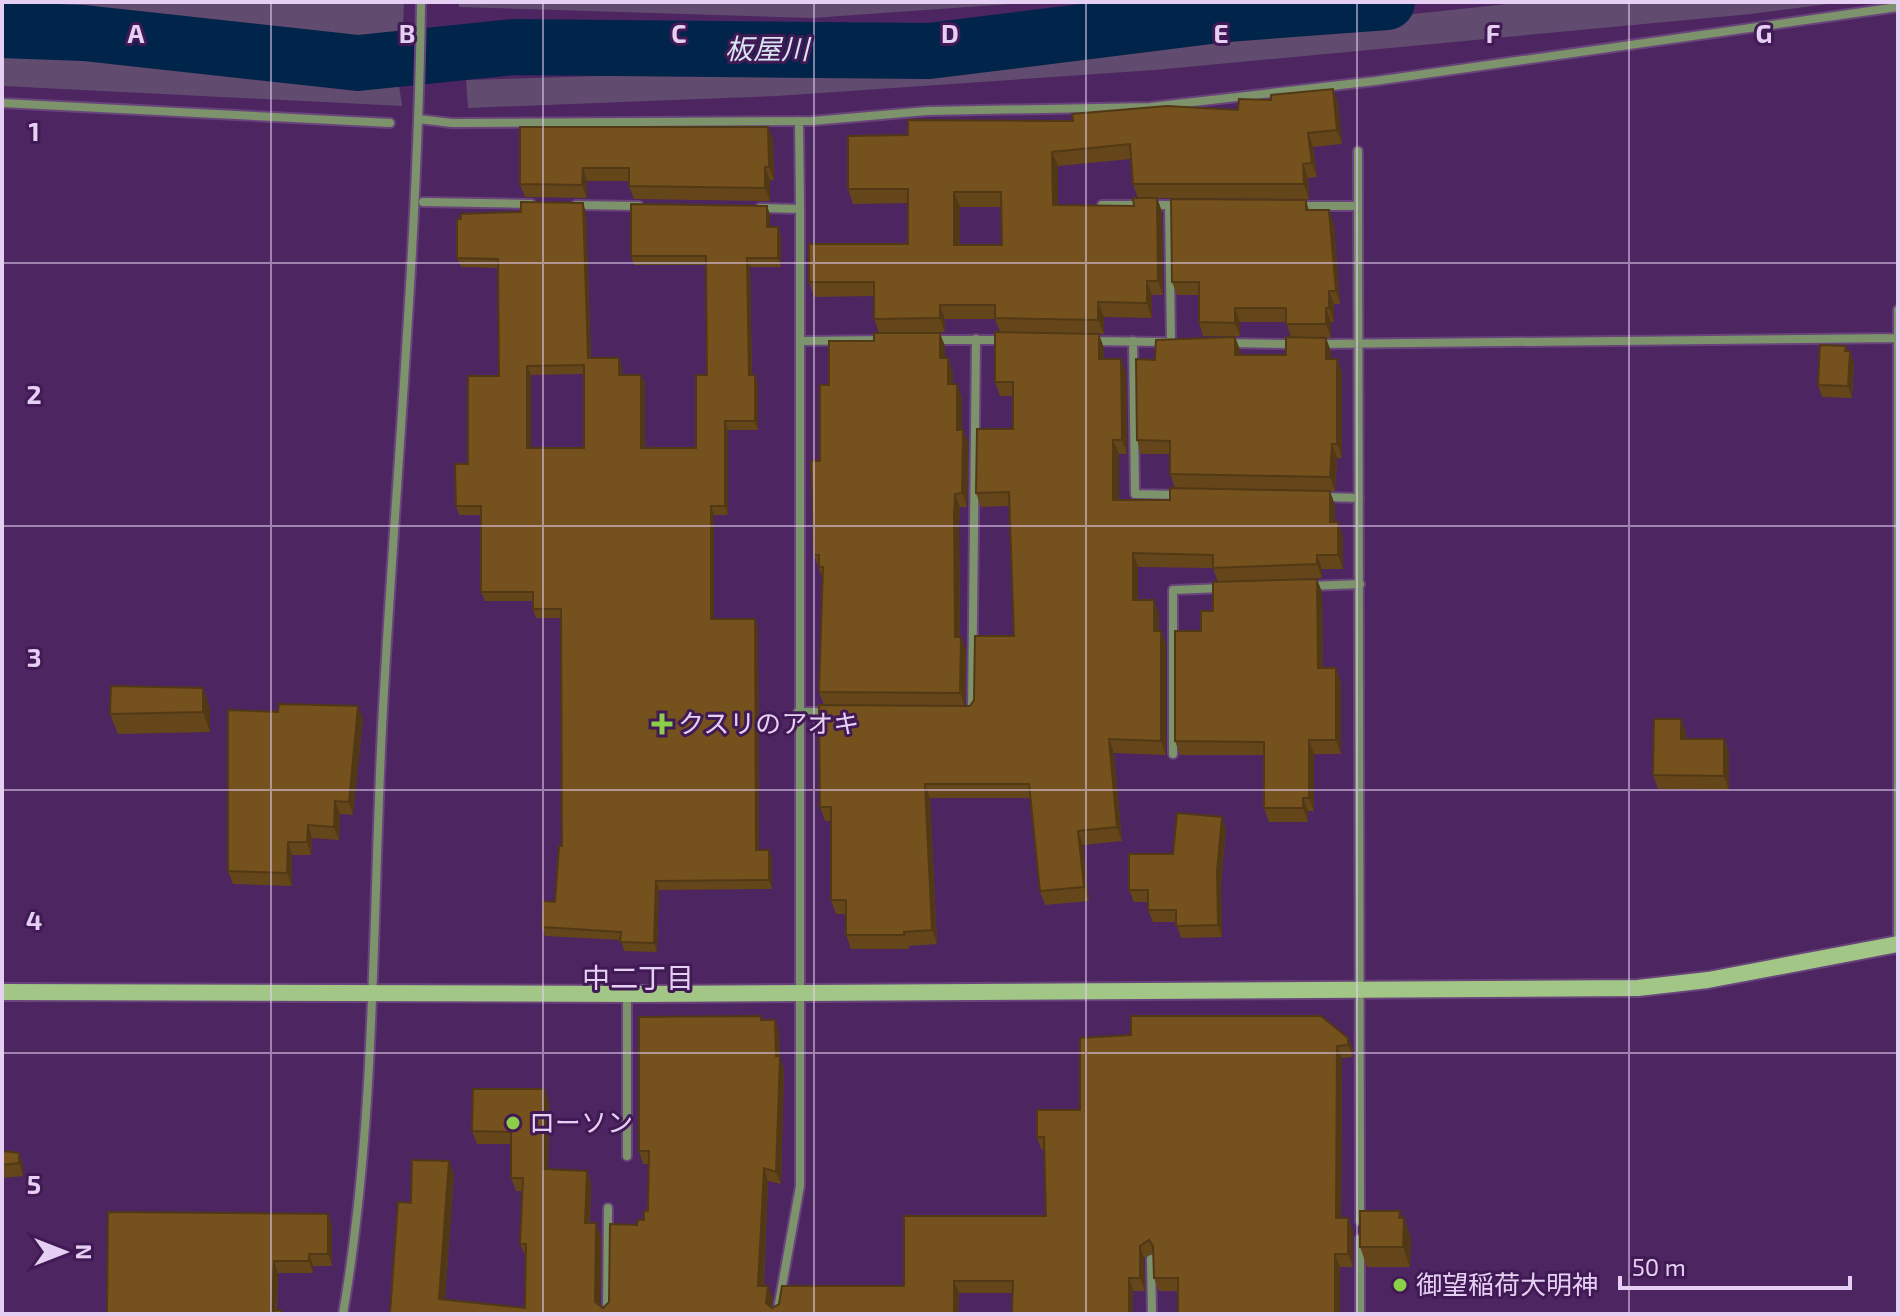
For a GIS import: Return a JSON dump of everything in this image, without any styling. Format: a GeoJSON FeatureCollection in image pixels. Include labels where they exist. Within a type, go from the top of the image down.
{"type":"FeatureCollection","features":[{"type":"Feature","properties":{"kind":"street"},"geometry":{"type":"LineString","coordinates":[[343,1314],[355,1242],[372,993],[383,708],[402,435],[419,114],[421,2]]}},
{"type":"Feature","properties":{"kind":"street"},"geometry":{"type":"LineString","coordinates":[[419,114],[452,123],[799,121],[927,111],[1150,107],[1405,77],[1898,7]]}},
{"type":"Feature","properties":{"kind":"street"},"geometry":{"type":"LineString","coordinates":[[2,103],[390,123]]}},
{"type":"Feature","properties":{"kind":"street"},"geometry":{"type":"LineString","coordinates":[[777,1314],[800,1186],[799,121]]}},
{"type":"Feature","properties":{"kind":"street"},"geometry":{"type":"LineString","coordinates":[[1358,151],[1362,988],[1360,1314]]}},
{"type":"Feature","properties":{"kind":"street"},"geometry":{"type":"LineString","coordinates":[[423,202],[549,204]]}},
{"type":"Feature","properties":{"kind":"street"},"geometry":{"type":"LineString","coordinates":[[565,204],[643,206]]}},
{"type":"Feature","properties":{"kind":"street"},"geometry":{"type":"LineString","coordinates":[[1102,205],[1184,205]]}},
{"type":"Feature","properties":{"kind":"street"},"geometry":{"type":"LineString","coordinates":[[1169,205],[1171,342]]}},
{"type":"Feature","properties":{"kind":"street"},"geometry":{"type":"LineString","coordinates":[[1295,206],[1358,206]]}},
{"type":"Feature","properties":{"kind":"street"},"geometry":{"type":"LineString","coordinates":[[753,208],[800,209]]}},
{"type":"Feature","properties":{"kind":"street"},"geometry":{"type":"LineString","coordinates":[[2,992],[799,994],[1638,988],[1708,980],[1898,944],[1898,310]]}},
{"type":"Feature","properties":{"kind":"street"},"geometry":{"type":"LineString","coordinates":[[1218,343],[1358,345],[1897,338]]}},
{"type":"Feature","properties":{"kind":"street"},"geometry":{"type":"LineString","coordinates":[[956,714],[972,714],[976,339]]}},
{"type":"Feature","properties":{"kind":"street"},"geometry":{"type":"LineString","coordinates":[[801,341],[897,340]]}},
{"type":"Feature","properties":{"kind":"street"},"geometry":{"type":"LineString","coordinates":[[928,340],[1023,340]]}},
{"type":"Feature","properties":{"kind":"street"},"geometry":{"type":"LineString","coordinates":[[1086,341],[1186,342]]}},
{"type":"Feature","properties":{"kind":"street"},"geometry":{"type":"LineString","coordinates":[[1133,341],[1135,494],[1195,495]]}},
{"type":"Feature","properties":{"kind":"street"},"geometry":{"type":"LineString","coordinates":[[1314,497],[1359,498]]}},
{"type":"Feature","properties":{"kind":"street"},"geometry":{"type":"LineString","coordinates":[[1297,586],[1360,584]]}},
{"type":"Feature","properties":{"kind":"street"},"geometry":{"type":"LineString","coordinates":[[1173,754],[1173,590],[1235,588]]}},
{"type":"Feature","properties":{"kind":"street"},"geometry":{"type":"LineString","coordinates":[[798,712],[845,713]]}},
{"type":"Feature","properties":{"kind":"street"},"geometry":{"type":"LineString","coordinates":[[627,994],[627,1156]]}},
{"type":"Feature","properties":{"kind":"street"},"geometry":{"type":"LineString","coordinates":[[607,1314],[608,1208]]}},
{"type":"Feature","properties":{"kind":"street"},"geometry":{"type":"LineString","coordinates":[[1151,1259],[1152,1314]]}},
{"type":"Feature","properties":{"kind":"shaded area"},"geometry":{"type":"Polygon","coordinates":[[[2,2],[404,2],[403,30],[359,44],[67,16],[2,6],[2,2]]]}},
{"type":"Feature","properties":{"kind":"shaded area"},"geometry":{"type":"Polygon","coordinates":[[[459,2],[1038,2],[812,18],[459,7],[459,2]]]}},
{"type":"Feature","properties":{"kind":"shaded area"},"geometry":{"type":"Polygon","coordinates":[[[1526,2],[1843,2],[1751,14],[1155,70],[777,96],[468,108],[466,80],[924,66],[1526,2]]]}},
{"type":"Feature","properties":{"kind":"shaded area"},"geometry":{"type":"Polygon","coordinates":[[[2,49],[398,78],[402,106],[2,86],[2,49]]]}},
{"type":"Feature","properties":{"kind":"building"},"geometry":{"type":"Polygon","coordinates":[[[1333,89],[1337,130],[1308,133],[1312,163],[1303,164],[1304,184],[1133,184],[1130,144],[1052,152],[1053,205],[1134,206],[1133,198],[1157,198],[1158,281],[1147,281],[1147,303],[1098,302],[1098,320],[995,318],[995,305],[940,305],[940,318],[874,319],[874,282],[809,282],[809,244],[908,244],[908,189],[848,189],[848,136],[908,135],[908,120],[1073,121],[1072,114],[1167,106],[1238,110],[1239,99],[1271,100],[1271,95],[1333,89]],[[954,192],[954,245],[1002,245],[1001,192],[954,192]]]}},
{"type":"Feature","properties":{"kind":"building"},"geometry":{"type":"Polygon","coordinates":[[[520,127],[768,127],[769,167],[765,167],[765,188],[629,186],[629,168],[583,168],[582,185],[520,184],[520,127]]]}},
{"type":"Feature","properties":{"kind":"building"},"geometry":{"type":"Polygon","coordinates":[[[1171,199],[1306,200],[1306,210],[1329,210],[1336,291],[1329,291],[1326,324],[1286,324],[1286,308],[1235,308],[1235,323],[1199,322],[1199,282],[1172,282],[1171,199]]]}},
{"type":"Feature","properties":{"kind":"building"},"geometry":{"type":"Polygon","coordinates":[[[521,202],[583,203],[588,358],[619,358],[619,375],[641,375],[641,448],[696,448],[696,375],[707,375],[706,256],[631,256],[631,204],[767,206],[767,227],[778,227],[778,258],[747,258],[749,375],[755,375],[755,421],[725,421],[725,506],[711,506],[711,619],[755,619],[756,850],[769,850],[769,880],[656,881],[654,943],[620,942],[621,932],[542,927],[543,901],[555,902],[559,846],[562,846],[561,609],[533,609],[533,592],[481,592],[481,506],[456,506],[455,464],[468,464],[468,376],[499,376],[498,259],[457,258],[457,219],[461,219],[461,214],[521,212],[521,202]],[[584,365],[527,366],[527,448],[584,448],[584,365]]]}},
{"type":"Feature","properties":{"kind":"building"},"geometry":{"type":"Polygon","coordinates":[[[995,332],[1099,334],[1099,359],[1121,359],[1122,440],[1113,440],[1113,500],[1170,500],[1170,488],[1330,491],[1330,522],[1338,522],[1338,555],[1317,555],[1317,564],[1213,568],[1213,555],[1133,553],[1133,600],[1154,600],[1154,631],[1161,631],[1161,741],[1109,739],[1117,827],[1078,831],[1084,887],[1040,891],[1029,784],[925,784],[932,930],[904,932],[904,935],[846,935],[846,900],[831,900],[831,807],[820,807],[819,705],[970,706],[974,700],[975,636],[1014,636],[1009,492],[976,493],[977,429],[1013,429],[1013,382],[995,382],[995,332]]]}},
{"type":"Feature","properties":{"kind":"building"},"geometry":{"type":"Polygon","coordinates":[[[874,333],[940,333],[940,358],[948,358],[948,384],[957,384],[957,430],[963,430],[962,493],[955,494],[954,512],[955,637],[961,637],[960,693],[819,692],[823,567],[819,567],[819,555],[814,555],[811,461],[820,461],[820,385],[829,385],[829,341],[874,341],[874,333]]]}},
{"type":"Feature","properties":{"kind":"building"},"geometry":{"type":"Polygon","coordinates":[[[1235,337],[1235,355],[1286,355],[1286,337],[1326,338],[1326,359],[1337,359],[1337,444],[1332,444],[1330,477],[1170,474],[1170,441],[1137,440],[1136,359],[1155,360],[1156,340],[1235,337]]]}},
{"type":"Feature","properties":{"kind":"building"},"geometry":{"type":"Polygon","coordinates":[[[1820,345],[1846,346],[1845,351],[1850,351],[1848,386],[1818,385],[1820,345]]]}},
{"type":"Feature","properties":{"kind":"building"},"geometry":{"type":"Polygon","coordinates":[[[1317,579],[1318,668],[1336,668],[1336,740],[1309,740],[1309,798],[1303,798],[1303,808],[1264,808],[1264,742],[1175,741],[1175,631],[1201,631],[1201,611],[1213,611],[1213,582],[1317,579]]]}},
{"type":"Feature","properties":{"kind":"building"},"geometry":{"type":"Polygon","coordinates":[[[111,686],[203,688],[203,712],[110,714],[111,686]]]}},
{"type":"Feature","properties":{"kind":"building"},"geometry":{"type":"Polygon","coordinates":[[[279,704],[358,706],[349,802],[335,801],[334,827],[308,825],[307,842],[288,842],[287,873],[228,871],[228,710],[278,712],[279,704]]]}},
{"type":"Feature","properties":{"kind":"building"},"geometry":{"type":"Polygon","coordinates":[[[1654,719],[1681,719],[1681,739],[1724,739],[1724,776],[1653,775],[1654,719]]]}},
{"type":"Feature","properties":{"kind":"building"},"geometry":{"type":"Polygon","coordinates":[[[1177,813],[1222,817],[1217,871],[1218,925],[1176,926],[1176,910],[1148,910],[1148,890],[1129,890],[1129,854],[1173,854],[1177,813]]]}},
{"type":"Feature","properties":{"kind":"building"},"geometry":{"type":"Polygon","coordinates":[[[761,1016],[761,1020],[775,1020],[776,1056],[780,1056],[776,1172],[764,1168],[758,1286],[768,1286],[766,1303],[772,1308],[779,1304],[782,1286],[904,1286],[904,1216],[1046,1216],[1044,1137],[1037,1137],[1037,1110],[1080,1110],[1080,1038],[1131,1035],[1131,1016],[1321,1016],[1348,1038],[1348,1045],[1337,1046],[1336,1218],[1348,1218],[1348,1254],[1335,1254],[1335,1314],[1178,1314],[1178,1278],[1154,1278],[1153,1246],[1149,1240],[1140,1246],[1140,1278],[1129,1278],[1129,1314],[1012,1314],[1013,1281],[954,1281],[954,1314],[390,1314],[398,1202],[411,1203],[412,1160],[449,1161],[439,1299],[525,1308],[526,1244],[520,1244],[523,1178],[511,1178],[511,1132],[472,1131],[473,1089],[544,1089],[543,1169],[587,1171],[585,1223],[596,1223],[595,1302],[603,1308],[609,1302],[610,1224],[637,1225],[638,1220],[644,1220],[644,1211],[648,1211],[649,1151],[639,1151],[639,1017],[761,1016]]]}},
{"type":"Feature","properties":{"kind":"building"},"geometry":{"type":"Polygon","coordinates":[[[2,1151],[19,1153],[19,1163],[2,1165],[2,1151]]]}},
{"type":"Feature","properties":{"kind":"building"},"geometry":{"type":"Polygon","coordinates":[[[1360,1211],[1400,1211],[1399,1218],[1404,1218],[1403,1247],[1360,1247],[1360,1211]]]}},
{"type":"Feature","properties":{"kind":"building"},"geometry":{"type":"Polygon","coordinates":[[[108,1212],[328,1214],[328,1254],[309,1254],[309,1261],[274,1261],[272,1311],[281,1310],[281,1314],[107,1314],[108,1212]]]}},
{"type":"Feature","properties":{"kind":"waterway","name":"板屋川"},"geometry":{"type":"LineString","coordinates":[[2,30],[84,33],[358,63],[514,47],[929,51],[1226,14],[1387,2]]}},
{"type":"Feature","properties":{"kind":"place","name":"クスリのアオキ"},"geometry":{"type":"Point","coordinates":[662,724]}},
{"type":"Feature","properties":{"kind":"place","name":"ローソン"},"geometry":{"type":"Point","coordinates":[513,1123]}},
{"type":"Feature","properties":{"kind":"place","name":"御望稲荷大明神"},"geometry":{"type":"Point","coordinates":[1400,1285]}},
{"type":"Feature","properties":{"kind":"district","name":"中二丁目"},"geometry":{"type":"Point","coordinates":[638,978]}}]}
